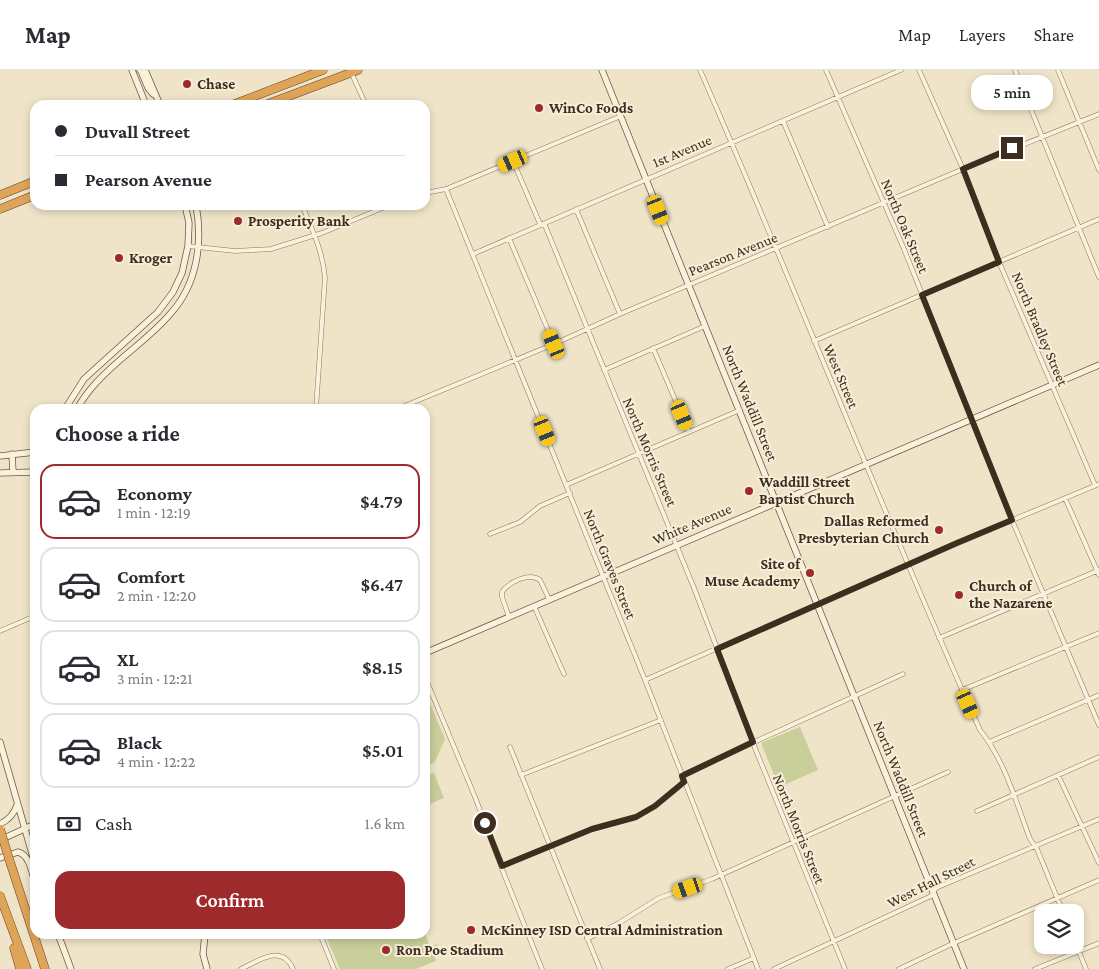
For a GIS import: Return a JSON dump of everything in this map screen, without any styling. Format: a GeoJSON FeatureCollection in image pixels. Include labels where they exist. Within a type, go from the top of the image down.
{"type":"FeatureCollection","features":[{"type":"Feature","properties":{"kind":"highway"},"geometry":{"type":"LineString","coordinates":[[245,100],[323,70]]}},
{"type":"Feature","properties":{"kind":"highway"},"geometry":{"type":"LineString","coordinates":[[277,100],[353,71]]}},
{"type":"Feature","properties":{"kind":"highway"},"geometry":{"type":"LineString","coordinates":[[0,195],[30,183]]}},
{"type":"Feature","properties":{"kind":"highway"},"geometry":{"type":"LineString","coordinates":[[0,209],[30,197]]}},
{"type":"Feature","properties":{"kind":"highway"},"geometry":{"type":"LineString","coordinates":[[0,829],[30,923]]}},
{"type":"Feature","properties":{"kind":"highway"},"geometry":{"type":"LineString","coordinates":[[1,898],[20,969]]}},
{"type":"Feature","properties":{"kind":"highway"},"geometry":{"type":"LineString","coordinates":[[1,898],[27,969]]}},
{"type":"Feature","properties":{"kind":"highway"},"geometry":{"type":"LineString","coordinates":[[35,939],[45,969]]}},
{"type":"Feature","properties":{"kind":"street"},"geometry":{"type":"LineString","coordinates":[[132,70],[144,100]]}},
{"type":"Feature","properties":{"kind":"street"},"geometry":{"type":"LineString","coordinates":[[140,70],[148,88],[157,100]]}},
{"type":"Feature","properties":{"kind":"street"},"geometry":{"type":"LineString","coordinates":[[145,70],[157,100]]}},
{"type":"Feature","properties":{"kind":"street","name":"North Waddill Street"},"geometry":{"type":"LineString","coordinates":[[602,70],[964,969]]}},
{"type":"Feature","properties":{"kind":"street","name":"West Street"},"geometry":{"type":"LineString","coordinates":[[700,70],[777,249],[907,564],[980,730],[1002,765],[1030,839],[1037,849],[1060,904]]}},
{"type":"Feature","properties":{"kind":"street","name":"North Oak Street"},"geometry":{"type":"LineString","coordinates":[[826,70],[922,295],[1012,520],[1099,725]]}},
{"type":"Feature","properties":{"kind":"street","name":"1st Avenue"},"geometry":{"type":"LineString","coordinates":[[473,254],[901,70]]}},
{"type":"Feature","properties":{"kind":"street","name":"North Bradley Street"},"geometry":{"type":"LineString","coordinates":[[919,70],[963,169],[999,262],[1097,484]]}},
{"type":"Feature","properties":{"kind":"street"},"geometry":{"type":"LineString","coordinates":[[1015,70],[1099,277]]}},
{"type":"Feature","properties":{"kind":"street"},"geometry":{"type":"LineString","coordinates":[[1058,70],[1099,170]]}},
{"type":"Feature","properties":{"kind":"street"},"geometry":{"type":"LineString","coordinates":[[353,71],[364,100]]}},
{"type":"Feature","properties":{"kind":"street"},"geometry":{"type":"LineString","coordinates":[[258,95],[261,100]]}},
{"type":"Feature","properties":{"kind":"street","name":"Pearson Avenue"},"geometry":{"type":"LineString","coordinates":[[410,404],[588,330],[620,314],[777,249],[883,202],[1041,136],[1099,114]]}},
{"type":"Feature","properties":{"kind":"street"},"geometry":{"type":"LineString","coordinates":[[430,192],[446,189],[621,116]]}},
{"type":"Feature","properties":{"kind":"street"},"geometry":{"type":"LineString","coordinates":[[783,121],[828,226]]}},
{"type":"Feature","properties":{"kind":"street","name":"North Morris Street"},"geometry":{"type":"LineString","coordinates":[[513,161],[588,330],[676,544],[753,742],[845,969]]}},
{"type":"Feature","properties":{"kind":"street","name":"North Graves Street"},"geometry":{"type":"LineString","coordinates":[[446,189],[645,680],[758,969]]}},
{"type":"Feature","properties":{"kind":"street"},"geometry":{"type":"LineString","coordinates":[[576,209],[620,314]]}},
{"type":"Feature","properties":{"kind":"street"},"geometry":{"type":"LineString","coordinates":[[67,404],[84,379],[152,318],[168,300],[182,273],[188,246],[189,223],[186,210]]}},
{"type":"Feature","properties":{"kind":"street"},"geometry":{"type":"LineString","coordinates":[[80,404],[92,386],[175,308],[190,283],[196,263],[199,247],[197,210]]}},
{"type":"Feature","properties":{"kind":"street"},"geometry":{"type":"LineString","coordinates":[[304,210],[324,265],[325,278],[316,404]]}},
{"type":"Feature","properties":{"kind":"street"},"geometry":{"type":"LineString","coordinates":[[188,246],[254,251],[271,249],[314,236],[378,210]]}},
{"type":"Feature","properties":{"kind":"street"},"geometry":{"type":"LineString","coordinates":[[814,341],[1099,220]]}},
{"type":"Feature","properties":{"kind":"street"},"geometry":{"type":"LineString","coordinates":[[509,238],[554,344]]}},
{"type":"Feature","properties":{"kind":"street"},"geometry":{"type":"LineString","coordinates":[[604,370],[705,326]]}},
{"type":"Feature","properties":{"kind":"street"},"geometry":{"type":"LineString","coordinates":[[653,348],[689,432]]}},
{"type":"Feature","properties":{"kind":"street","name":"White Avenue"},"geometry":{"type":"LineString","coordinates":[[430,651],[676,544],[1099,365]]}},
{"type":"Feature","properties":{"kind":"street"},"geometry":{"type":"LineString","coordinates":[[566,485],[740,410]]}},
{"type":"Feature","properties":{"kind":"street"},"geometry":{"type":"LineString","coordinates":[[0,456],[30,452]]}},
{"type":"Feature","properties":{"kind":"street"},"geometry":{"type":"LineString","coordinates":[[12,454],[13,472]]}},
{"type":"Feature","properties":{"kind":"street"},"geometry":{"type":"LineString","coordinates":[[0,473],[30,472]]}},
{"type":"Feature","properties":{"kind":"street"},"geometry":{"type":"LineString","coordinates":[[645,680],[907,564],[1097,484]]}},
{"type":"Feature","properties":{"kind":"street"},"geometry":{"type":"LineString","coordinates":[[490,534],[520,522],[540,506],[570,493]]}},
{"type":"Feature","properties":{"kind":"street"},"geometry":{"type":"LineString","coordinates":[[939,638],[1098,572],[1065,498]]}},
{"type":"Feature","properties":{"kind":"street"},"geometry":{"type":"LineString","coordinates":[[509,616],[502,592],[513,583],[522,579],[532,577],[540,580],[549,599]]}},
{"type":"Feature","properties":{"kind":"street"},"geometry":{"type":"LineString","coordinates":[[534,606],[564,674]]}},
{"type":"Feature","properties":{"kind":"street"},"geometry":{"type":"LineString","coordinates":[[0,631],[30,618]]}},
{"type":"Feature","properties":{"kind":"street"},"geometry":{"type":"LineString","coordinates":[[962,690],[1099,633]]}},
{"type":"Feature","properties":{"kind":"street"},"geometry":{"type":"LineString","coordinates":[[682,776],[903,674]]}},
{"type":"Feature","properties":{"kind":"street"},"geometry":{"type":"LineString","coordinates":[[430,689],[475,796],[542,969]]}},
{"type":"Feature","properties":{"kind":"street"},"geometry":{"type":"LineString","coordinates":[[989,742],[1099,695]]}},
{"type":"Feature","properties":{"kind":"street"},"geometry":{"type":"LineString","coordinates":[[521,775],[661,720]]}},
{"type":"Feature","properties":{"kind":"street"},"geometry":{"type":"LineString","coordinates":[[0,742],[30,848]]}},
{"type":"Feature","properties":{"kind":"street"},"geometry":{"type":"LineString","coordinates":[[510,747],[600,969]]}},
{"type":"Feature","properties":{"kind":"street"},"geometry":{"type":"LineString","coordinates":[[976,810],[1099,757]]}},
{"type":"Feature","properties":{"kind":"street"},"geometry":{"type":"LineString","coordinates":[[587,939],[613,926],[659,898],[720,874],[948,772]]}},
{"type":"Feature","properties":{"kind":"street"},"geometry":{"type":"LineString","coordinates":[[1058,775],[1099,863]]}},
{"type":"Feature","properties":{"kind":"street"},"geometry":{"type":"LineString","coordinates":[[502,866],[592,829],[636,817],[655,806],[684,782]]}},
{"type":"Feature","properties":{"kind":"street"},"geometry":{"type":"LineString","coordinates":[[0,824],[9,819],[17,805]]}},
{"type":"Feature","properties":{"kind":"street","name":"West Hall Street"},"geometry":{"type":"LineString","coordinates":[[774,969],[931,896],[936,888],[1099,819]]}},
{"type":"Feature","properties":{"kind":"street"},"geometry":{"type":"LineString","coordinates":[[0,840],[30,826]]}},
{"type":"Feature","properties":{"kind":"street"},"geometry":{"type":"LineString","coordinates":[[0,858],[21,852],[27,859],[30,868]]}},
{"type":"Feature","properties":{"kind":"street"},"geometry":{"type":"LineString","coordinates":[[899,969],[1099,880]]}},
{"type":"Feature","properties":{"kind":"street"},"geometry":{"type":"LineString","coordinates":[[59,939],[71,969]]}},
{"type":"Feature","properties":{"kind":"street"},"geometry":{"type":"LineString","coordinates":[[204,939],[203,954],[207,969]]}},
{"type":"Feature","properties":{"kind":"street"},"geometry":{"type":"LineString","coordinates":[[322,939],[334,969]]}},
{"type":"Feature","properties":{"kind":"street"},"geometry":{"type":"LineString","coordinates":[[1084,949],[1099,943]]}},
{"type":"Feature","properties":{"kind":"street"},"geometry":{"type":"LineString","coordinates":[[1035,969],[1072,954]]}},
{"type":"Feature","properties":{"kind":"street"},"geometry":{"type":"LineString","coordinates":[[1080,954],[1086,969]]}},
{"type":"Feature","properties":{"kind":"street"},"geometry":{"type":"LineString","coordinates":[[241,969],[276,955],[284,957],[293,969]]}},
{"type":"Feature","properties":{"kind":"street"},"geometry":{"type":"LineString","coordinates":[[728,969],[754,958]]}},
{"type":"Feature","properties":{"kind":"green space"},"geometry":{"type":"Polygon","coordinates":[[[430,704],[445,739],[435,762],[430,764],[430,704]]]}},
{"type":"Feature","properties":{"kind":"green space"},"geometry":{"type":"Polygon","coordinates":[[[800,727],[818,770],[779,787],[761,743],[800,727]]]}},
{"type":"Feature","properties":{"kind":"green space"},"geometry":{"type":"Polygon","coordinates":[[[434,773],[444,798],[430,804],[430,774],[434,773]]]}},
{"type":"Feature","properties":{"kind":"green space","name":"Ron Poe Stadium"},"geometry":{"type":"Polygon","coordinates":[[[327,939],[427,939],[430,947],[437,944],[440,953],[434,955],[436,961],[416,969],[340,969],[327,939]]]}},
{"type":"Feature","properties":{"kind":"place","name":"Chase"},"geometry":{"type":"Point","coordinates":[187,84]}},
{"type":"Feature","properties":{"kind":"place","name":"WinCo Foods"},"geometry":{"type":"Point","coordinates":[539,108]}},
{"type":"Feature","properties":{"kind":"place","name":"Prosperity Bank"},"geometry":{"type":"Point","coordinates":[238,221]}},
{"type":"Feature","properties":{"kind":"place","name":"Kroger"},"geometry":{"type":"Point","coordinates":[119,258]}},
{"type":"Feature","properties":{"kind":"place","name":"Waddill Street Baptist Church"},"geometry":{"type":"Point","coordinates":[749,491]}},
{"type":"Feature","properties":{"kind":"place","name":"Dallas Reformed Presbyterian Church"},"geometry":{"type":"Point","coordinates":[939,530]}},
{"type":"Feature","properties":{"kind":"place","name":"Site of Muse Academy"},"geometry":{"type":"Point","coordinates":[810,573]}},
{"type":"Feature","properties":{"kind":"place","name":"Church of the Nazarene"},"geometry":{"type":"Point","coordinates":[959,595]}},
{"type":"Feature","properties":{"kind":"place","name":"McKinney ISD Central Administration"},"geometry":{"type":"Point","coordinates":[471,930]}},
{"type":"Feature","properties":{"kind":"place","name":"Ron Poe Stadium"},"geometry":{"type":"Point","coordinates":[386,950]}},
{"type":"Feature","properties":{"kind":"route"},"geometry":{"type":"LineString","coordinates":[[485,823],[502,866],[592,829],[636,817],[655,806],[684,782],[682,776],[753,742],[717,649],[1012,520],[922,295],[999,262],[963,169],[1012,148]]}}]}
